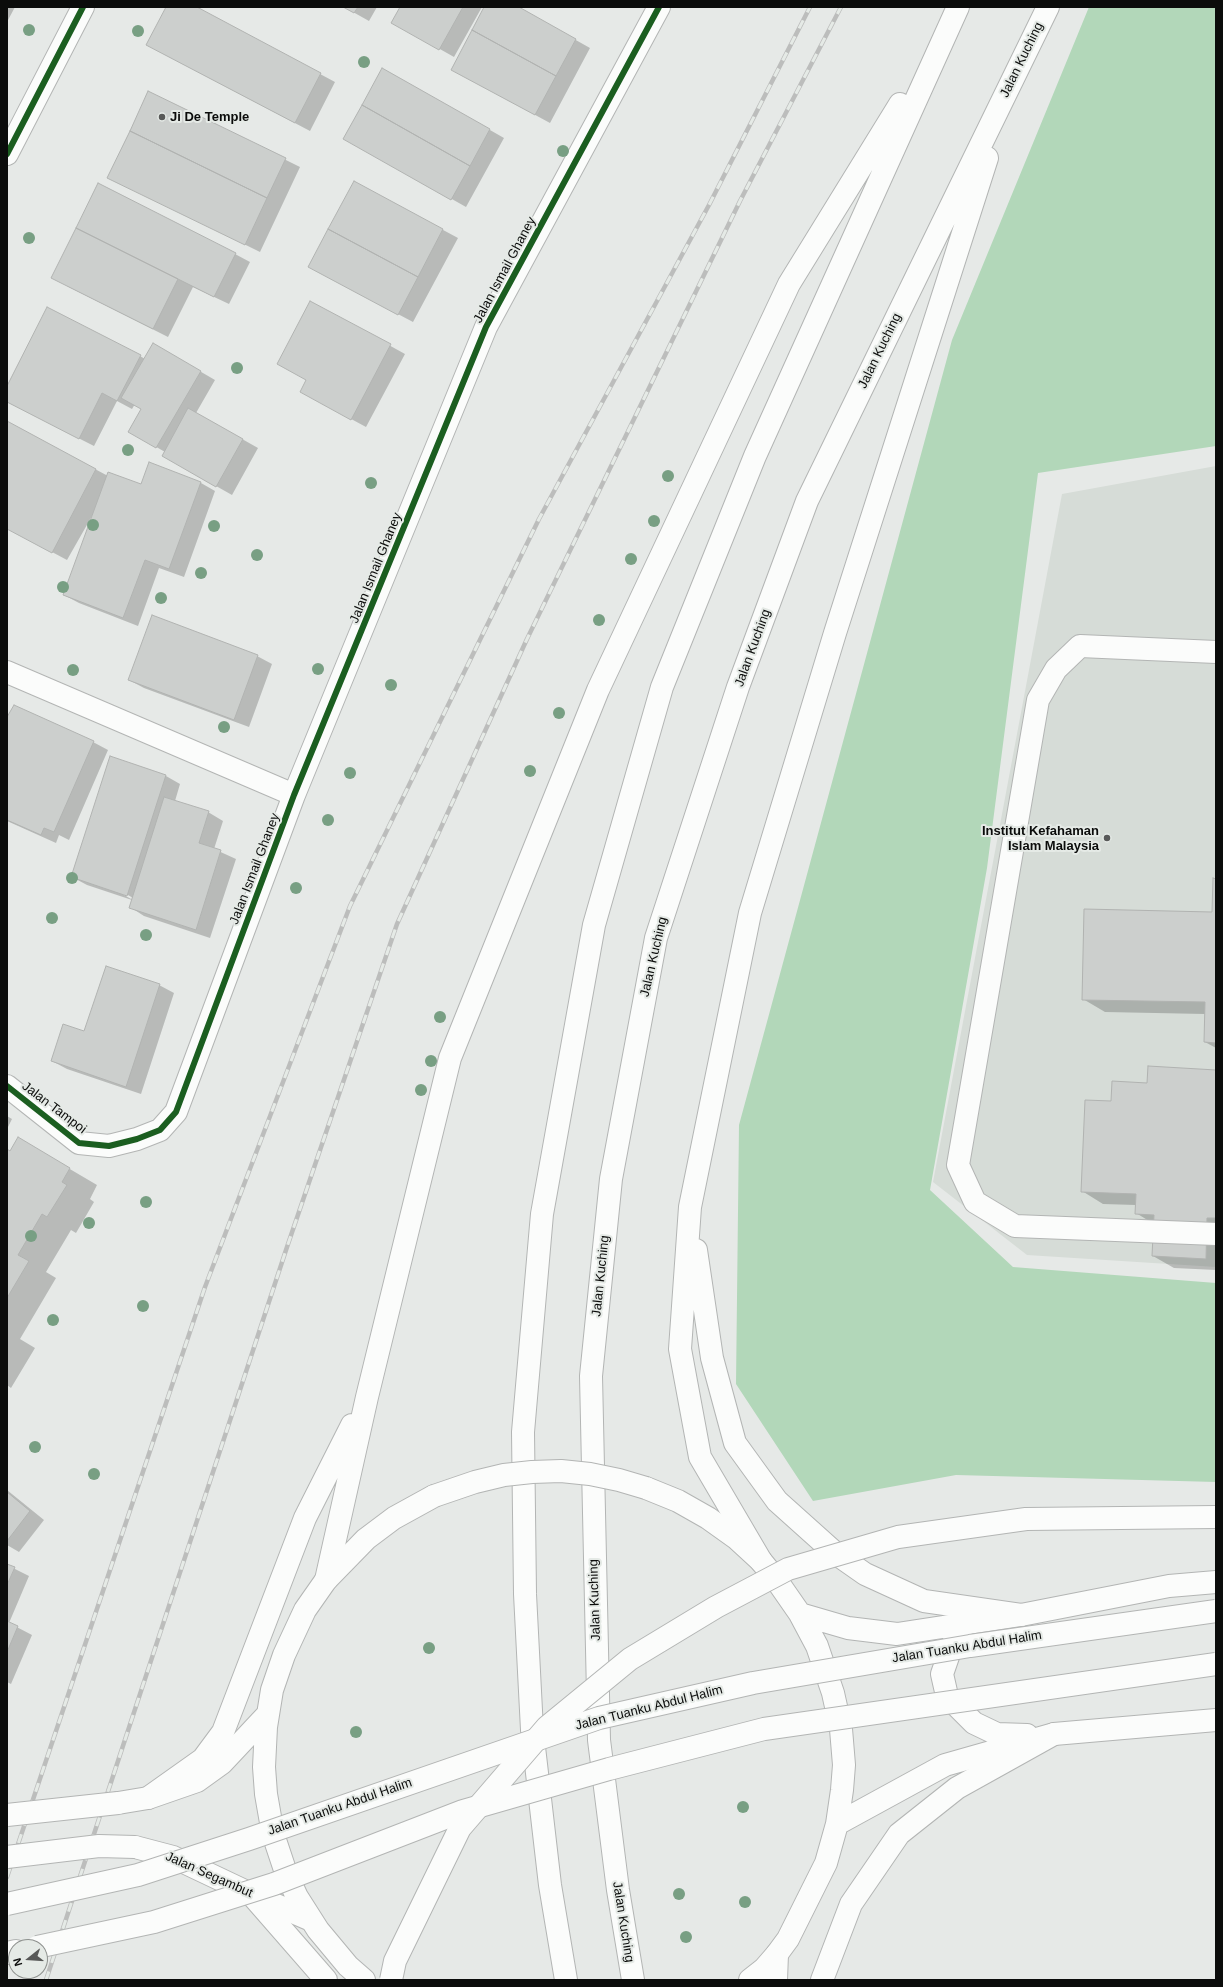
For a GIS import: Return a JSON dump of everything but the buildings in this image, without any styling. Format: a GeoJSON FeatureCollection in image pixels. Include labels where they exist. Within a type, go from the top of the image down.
{"type":"FeatureCollection","features":[{"type":"Feature","properties":{"kind":"main road"},"geometry":{"type":"LineString","coordinates":[[7,154],[83,7]]}},
{"type":"Feature","properties":{"kind":"main road","name":"Jalan Ismail Ghaney"},"geometry":{"type":"LineString","coordinates":[[137,1138],[160,1130],[176,1112],[294,796],[486,327],[659,7]]}},
{"type":"Feature","properties":{"kind":"main road"},"geometry":{"type":"LineString","coordinates":[[566,1980],[550,1885],[532,1730],[525,1594],[523,1432],[542,1214],[594,925],[662,687],[755,456],[946,30],[958,7]]}},
{"type":"Feature","properties":{"kind":"main road","name":"Jalan Kuching"},"geometry":{"type":"LineString","coordinates":[[633,1980],[618,1890],[599,1740],[591,1376],[612,1178],[656,938],[738,687],[807,501],[1048,7]]}},
{"type":"Feature","properties":{"kind":"main road"},"geometry":{"type":"LineString","coordinates":[[326,1580],[366,1397],[450,1058],[598,690],[789,284],[946,30]]}},
{"type":"Feature","properties":{"kind":"main road"},"geometry":{"type":"LineString","coordinates":[[761,1561],[700,1457],[680,1349],[690,1207],[750,913],[835,633],[1010,84]]}},
{"type":"Feature","properties":{"kind":"main road"},"geometry":{"type":"LineString","coordinates":[[1216,652],[1080,646],[1056,669],[1038,700],[958,1165],[975,1202],[1015,1226],[1216,1234]]}},
{"type":"Feature","properties":{"kind":"main road"},"geometry":{"type":"LineString","coordinates":[[7,672],[294,796]]}},
{"type":"Feature","properties":{"kind":"main road","name":"Jalan Tampoi"},"geometry":{"type":"LineString","coordinates":[[7,1086],[79,1143],[109,1146],[137,1138]]}},
{"type":"Feature","properties":{"kind":"main road"},"geometry":{"type":"LineString","coordinates":[[690,1207],[712,1358],[735,1443],[777,1501],[835,1553],[866,1574],[924,1601],[1021,1616]]}},
{"type":"Feature","properties":{"kind":"main road"},"geometry":{"type":"LineString","coordinates":[[148,1798],[203,1759],[223,1732],[305,1518],[366,1397]]}},
{"type":"Feature","properties":{"kind":"main road"},"geometry":{"type":"LineString","coordinates":[[364,1980],[332,1948],[311,1920],[286,1873],[270,1821],[264,1767],[268,1714],[272,1690],[288,1643],[305,1610],[326,1580],[366,1539],[394,1518],[434,1496],[475,1482],[504,1475],[562,1471],[612,1478],[646,1488],[673,1499],[708,1518],[736,1538],[761,1561],[782,1586],[800,1614],[816,1646],[825,1669],[841,1729],[844,1765],[837,1824],[826,1863],[803,1911],[777,1954],[764,1969],[750,1980]]}},
{"type":"Feature","properties":{"kind":"main road"},"geometry":{"type":"LineString","coordinates":[[391,1980],[395,1962],[460,1828],[547,1727],[630,1659],[716,1607],[788,1569],[898,1537],[1026,1519],[1216,1516]]}},
{"type":"Feature","properties":{"kind":"main road","name":"Jalan Tuanku Abdul Halim"},"geometry":{"type":"LineString","coordinates":[[800,1614],[848,1628],[897,1634],[1021,1616],[1169,1586],[1216,1582]]}},
{"type":"Feature","properties":{"kind":"main road","name":"Jalan Tuanku Abdul Halim"},"geometry":{"type":"LineString","coordinates":[[7,1904],[138,1875],[249,1839],[599,1718],[753,1683],[970,1646],[1216,1612]]}},
{"type":"Feature","properties":{"kind":"main road"},"geometry":{"type":"LineString","coordinates":[[1021,1616],[971,1631],[952,1645],[942,1674],[947,1696],[974,1723],[997,1734],[1008,1736],[1054,1734],[1216,1720]]}},
{"type":"Feature","properties":{"kind":"main road"},"geometry":{"type":"LineString","coordinates":[[48,1945],[154,1922],[274,1884],[462,1811],[609,1768],[764,1729],[1216,1664]]}},
{"type":"Feature","properties":{"kind":"main road"},"geometry":{"type":"LineString","coordinates":[[7,1815],[118,1804],[148,1798],[196,1781],[222,1763],[268,1714]]}},
{"type":"Feature","properties":{"kind":"main road"},"geometry":{"type":"LineString","coordinates":[[837,1824],[945,1765],[1054,1734]]}},
{"type":"Feature","properties":{"kind":"main road"},"geometry":{"type":"LineString","coordinates":[[822,1980],[851,1904],[900,1834],[957,1788],[1054,1734]]}},
{"type":"Feature","properties":{"kind":"main road","name":"Jalan Segambut"},"geometry":{"type":"LineString","coordinates":[[7,1857],[99,1846],[135,1847],[173,1857],[251,1894],[311,1920]]}},
{"type":"Feature","properties":{"kind":"main road"},"geometry":{"type":"LineString","coordinates":[[251,1894],[304,1952],[326,1980]]}},
{"type":"Feature","properties":{"kind":"main road"},"geometry":{"type":"LineString","coordinates":[[776,1980],[777,1954]]}},
{"type":"Feature","properties":{"kind":"shaded area","name":"Institut Kefahaman Islam Malaysia"},"geometry":{"type":"Polygon","coordinates":[[[1216,466],[1216,1267],[1027,1255],[933,1182],[1062,494],[1216,466]]]}},
{"type":"Feature","properties":{"kind":"green space"},"geometry":{"type":"Polygon","coordinates":[[[1089,7],[1216,7],[1216,446],[1038,473],[987,868],[930,1190],[1013,1267],[1216,1283],[1216,1482],[956,1475],[813,1501],[736,1384],[739,1125],[952,340],[1089,7]]]}},
{"type":"Feature","properties":{"kind":"railway"},"geometry":{"type":"LineString","coordinates":[[7,1877],[205,1287],[350,906],[539,519],[709,205],[810,7]]}},
{"type":"Feature","properties":{"kind":"railway"},"geometry":{"type":"LineString","coordinates":[[46,1980],[287,1247],[397,924],[527,639],[740,201],[841,7]]}},
{"type":"Feature","properties":{"kind":"cycle path"},"geometry":{"type":"LineString","coordinates":[[7,154],[83,7]]}},
{"type":"Feature","properties":{"kind":"cycle path"},"geometry":{"type":"LineString","coordinates":[[7,1086],[79,1143],[109,1146],[137,1139],[160,1130],[176,1112],[294,795],[486,327],[659,7]]}},
{"type":"Feature","properties":{"kind":"place","name":"Ji De Temple"},"geometry":{"type":"Point","coordinates":[162,117]}},
{"type":"Feature","properties":{"kind":"place","name":"Institut Kefahaman Islam Malaysia"},"geometry":{"type":"Point","coordinates":[1107,838]}}]}
